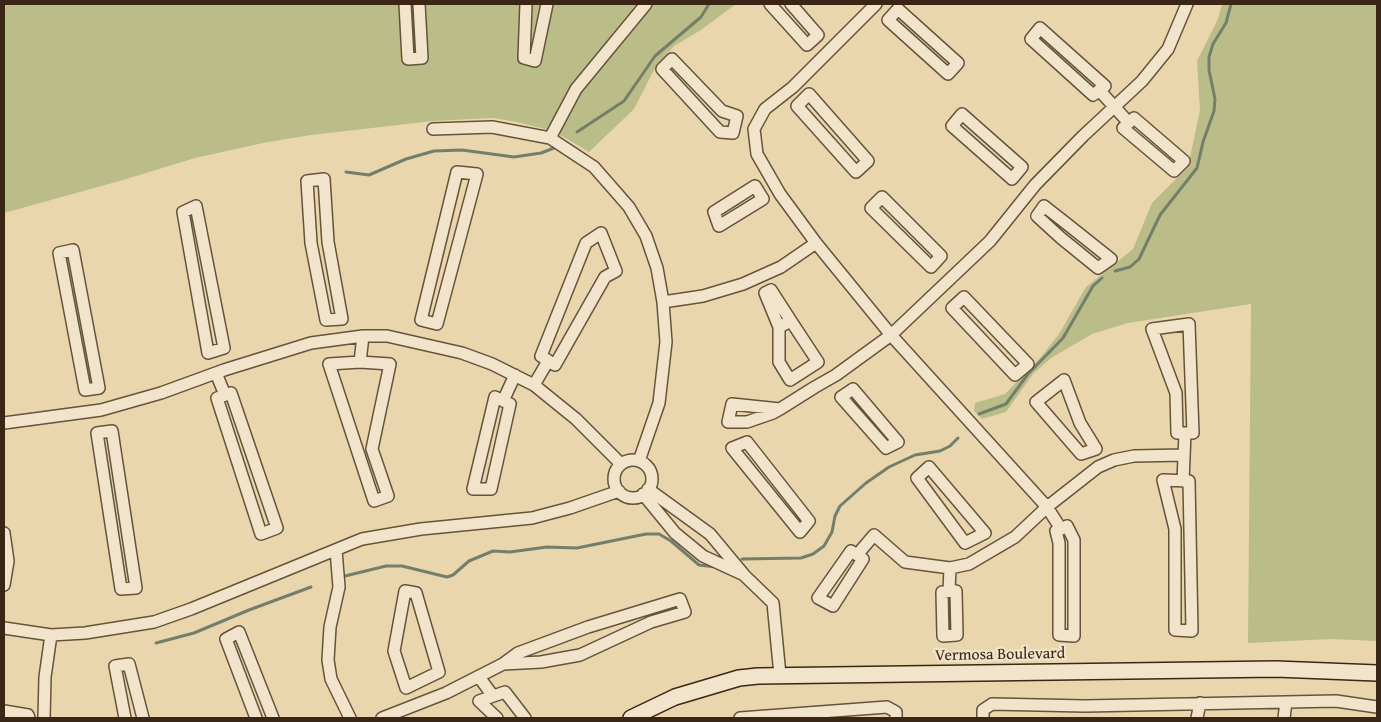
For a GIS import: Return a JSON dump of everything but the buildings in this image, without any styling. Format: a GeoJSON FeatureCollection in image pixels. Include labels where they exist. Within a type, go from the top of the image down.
{"type":"FeatureCollection","features":[{"type":"Feature","properties":{"kind":"main road","name":"Vermosa Boulevard"},"geometry":{"type":"LineString","coordinates":[[632,718],[675,697],[698,689],[739,678],[780,675],[1276,669],[1377,673]]}},
{"type":"Feature","properties":{"kind":"street"},"geometry":{"type":"LineString","coordinates":[[404,4],[408,59],[422,58],[419,4]]}},
{"type":"Feature","properties":{"kind":"street"},"geometry":{"type":"LineString","coordinates":[[526,4],[524,58],[535,60],[547,4]]}},
{"type":"Feature","properties":{"kind":"street"},"geometry":{"type":"LineString","coordinates":[[550,138],[576,89],[646,4]]}},
{"type":"Feature","properties":{"kind":"street"},"geometry":{"type":"LineString","coordinates":[[770,4],[807,45],[818,35],[791,4]]}},
{"type":"Feature","properties":{"kind":"street"},"geometry":{"type":"LineString","coordinates":[[876,4],[793,87],[765,109],[754,128],[757,154],[774,184],[816,243],[891,335],[1047,507],[1061,529]]}},
{"type":"Feature","properties":{"kind":"street"},"geometry":{"type":"LineString","coordinates":[[883,4],[893,14]]}},
{"type":"Feature","properties":{"kind":"street"},"geometry":{"type":"LineString","coordinates":[[780,409],[732,404],[728,422],[738,423],[764,417],[780,409],[836,374],[891,335],[990,241],[1035,185],[1083,136],[1142,82],[1168,49],[1187,4]]}},
{"type":"Feature","properties":{"kind":"street"},"geometry":{"type":"LineString","coordinates":[[898,9],[958,63],[948,74],[888,20],[893,14],[898,9]]}},
{"type":"Feature","properties":{"kind":"street"},"geometry":{"type":"LineString","coordinates":[[1040,28],[1105,86],[1099,90],[1093,95],[1031,39],[1040,28]]}},
{"type":"Feature","properties":{"kind":"street"},"geometry":{"type":"LineString","coordinates":[[812,40],[828,51]]}},
{"type":"Feature","properties":{"kind":"street"},"geometry":{"type":"LineString","coordinates":[[672,58],[722,111],[737,116],[735,124],[733,133],[720,132],[662,69],[672,58]]}},
{"type":"Feature","properties":{"kind":"street"},"geometry":{"type":"LineString","coordinates":[[793,87],[803,100]]}},
{"type":"Feature","properties":{"kind":"street"},"geometry":{"type":"LineString","coordinates":[[1099,90],[1129,123]]}},
{"type":"Feature","properties":{"kind":"street"},"geometry":{"type":"LineString","coordinates":[[809,94],[868,161],[856,172],[797,106],[803,100],[809,94]]}},
{"type":"Feature","properties":{"kind":"street"},"geometry":{"type":"LineString","coordinates":[[962,114],[1022,167],[1017,172],[1012,179],[952,126],[962,114]]}},
{"type":"Feature","properties":{"kind":"street"},"geometry":{"type":"LineString","coordinates":[[1134,118],[1184,161],[1174,171],[1123,128],[1129,123],[1134,118]]}},
{"type":"Feature","properties":{"kind":"street"},"geometry":{"type":"LineString","coordinates":[[735,124],[754,128]]}},
{"type":"Feature","properties":{"kind":"street"},"geometry":{"type":"LineString","coordinates":[[433,129],[492,126],[550,138],[594,167],[629,207],[652,252],[663,302],[666,342],[663,383],[654,423],[639,461]]}},
{"type":"Feature","properties":{"kind":"street"},"geometry":{"type":"LineString","coordinates":[[457,172],[478,174],[437,324],[429,322],[421,320],[457,172]]}},
{"type":"Feature","properties":{"kind":"street"},"geometry":{"type":"LineString","coordinates":[[1017,172],[1035,185]]}},
{"type":"Feature","properties":{"kind":"street"},"geometry":{"type":"LineString","coordinates":[[324,179],[328,242],[342,319],[334,319],[326,320],[311,243],[307,181],[324,179]]}},
{"type":"Feature","properties":{"kind":"street"},"geometry":{"type":"LineString","coordinates":[[759,192],[774,184]]}},
{"type":"Feature","properties":{"kind":"street"},"geometry":{"type":"LineString","coordinates":[[882,197],[941,256],[936,262],[931,267],[871,208],[882,197]]}},
{"type":"Feature","properties":{"kind":"street"},"geometry":{"type":"LineString","coordinates":[[1026,198],[1040,211]]}},
{"type":"Feature","properties":{"kind":"street"},"geometry":{"type":"LineString","coordinates":[[196,206],[224,348],[216,350],[208,353],[183,212],[196,206]]}},
{"type":"Feature","properties":{"kind":"street"},"geometry":{"type":"LineString","coordinates":[[1044,206],[1111,260],[1098,268],[1037,216],[1040,211],[1044,206]]}},
{"type":"Feature","properties":{"kind":"street"},"geometry":{"type":"LineString","coordinates":[[600,233],[616,271],[605,277],[555,365],[548,361],[541,356],[586,243],[600,233]]}},
{"type":"Feature","properties":{"kind":"street"},"geometry":{"type":"LineString","coordinates":[[663,302],[703,296],[742,284],[781,267],[816,243]]}},
{"type":"Feature","properties":{"kind":"street"},"geometry":{"type":"LineString","coordinates":[[74,250],[99,388],[93,389],[85,390],[59,253],[74,250]]}},
{"type":"Feature","properties":{"kind":"street"},"geometry":{"type":"LineString","coordinates":[[936,262],[952,278]]}},
{"type":"Feature","properties":{"kind":"street"},"geometry":{"type":"LineString","coordinates":[[942,288],[957,303]]}},
{"type":"Feature","properties":{"kind":"street"},"geometry":{"type":"LineString","coordinates":[[771,290],[791,321],[818,362],[790,380],[779,362],[779,327],[765,293],[771,290]]}},
{"type":"Feature","properties":{"kind":"street"},"geometry":{"type":"LineString","coordinates":[[964,297],[1028,364],[1015,375],[952,308],[957,303],[964,297]]}},
{"type":"Feature","properties":{"kind":"street"},"geometry":{"type":"LineString","coordinates":[[334,319],[337,339]]}},
{"type":"Feature","properties":{"kind":"street"},"geometry":{"type":"LineString","coordinates":[[779,327],[791,321]]}},
{"type":"Feature","properties":{"kind":"street"},"geometry":{"type":"LineString","coordinates":[[423,343],[429,322]]}},
{"type":"Feature","properties":{"kind":"street"},"geometry":{"type":"LineString","coordinates":[[1189,324],[1193,433],[1184,433],[1177,433],[1176,392],[1152,329],[1189,324]]}},
{"type":"Feature","properties":{"kind":"street"},"geometry":{"type":"LineString","coordinates":[[4,423],[98,410],[162,393],[311,343],[363,336],[387,336],[423,343],[469,356],[515,375],[534,386],[576,419],[621,464]]}},
{"type":"Feature","properties":{"kind":"street"},"geometry":{"type":"LineString","coordinates":[[360,362],[363,336]]}},
{"type":"Feature","properties":{"kind":"street"},"geometry":{"type":"LineString","coordinates":[[216,350],[225,395]]}},
{"type":"Feature","properties":{"kind":"street"},"geometry":{"type":"LineString","coordinates":[[534,386],[548,361]]}},
{"type":"Feature","properties":{"kind":"street"},"geometry":{"type":"LineString","coordinates":[[360,362],[390,364],[372,449],[388,496],[374,501],[329,364],[360,362]]}},
{"type":"Feature","properties":{"kind":"street"},"geometry":{"type":"LineString","coordinates":[[805,371],[814,387]]}},
{"type":"Feature","properties":{"kind":"street"},"geometry":{"type":"LineString","coordinates":[[836,374],[848,393]]}},
{"type":"Feature","properties":{"kind":"street"},"geometry":{"type":"LineString","coordinates":[[503,400],[515,375]]}},
{"type":"Feature","properties":{"kind":"street"},"geometry":{"type":"LineString","coordinates":[[1064,380],[1080,423],[1096,449],[1089,451],[1081,454],[1036,402],[1064,380]]}},
{"type":"Feature","properties":{"kind":"street"},"geometry":{"type":"LineString","coordinates":[[93,389],[105,432]]}},
{"type":"Feature","properties":{"kind":"street"},"geometry":{"type":"LineString","coordinates":[[853,389],[898,442],[886,448],[841,398],[848,393],[853,389]]}},
{"type":"Feature","properties":{"kind":"street"},"geometry":{"type":"LineString","coordinates":[[231,394],[277,528],[261,534],[216,398],[225,395],[231,394]]}},
{"type":"Feature","properties":{"kind":"street"},"geometry":{"type":"LineString","coordinates":[[495,397],[503,400],[510,404],[491,489],[473,489],[495,397]]}},
{"type":"Feature","properties":{"kind":"street"},"geometry":{"type":"LineString","coordinates":[[738,423],[739,446]]}},
{"type":"Feature","properties":{"kind":"street"},"geometry":{"type":"LineString","coordinates":[[105,432],[112,432],[136,588],[121,589],[97,433],[105,432]]}},
{"type":"Feature","properties":{"kind":"street"},"geometry":{"type":"LineString","coordinates":[[1183,481],[1184,433]]}},
{"type":"Feature","properties":{"kind":"street"},"geometry":{"type":"LineString","coordinates":[[747,442],[810,520],[800,532],[732,448],[739,446],[747,442]]}},
{"type":"Feature","properties":{"kind":"street"},"geometry":{"type":"LineString","coordinates":[[1089,451],[1098,467]]}},
{"type":"Feature","properties":{"kind":"street"},"geometry":{"type":"LineString","coordinates":[[857,555],[874,535],[904,562],[950,568],[969,564],[1015,537],[1047,507],[1098,467],[1114,460],[1134,456],[1184,455]]}},
{"type":"Feature","properties":{"kind":"street"},"geometry":{"type":"LineString","coordinates":[[626,461],[639,461],[651,473],[651,484],[646,492],[628,497],[619,491],[614,480],[615,474],[621,464],[626,461]]}},
{"type":"Feature","properties":{"kind":"street"},"geometry":{"type":"LineString","coordinates":[[929,467],[985,533],[975,538],[965,543],[916,478],[929,467]]}},
{"type":"Feature","properties":{"kind":"street"},"geometry":{"type":"LineString","coordinates":[[1163,480],[1183,481],[1189,481],[1192,631],[1175,630],[1175,529],[1163,480]]}},
{"type":"Feature","properties":{"kind":"street"},"geometry":{"type":"LineString","coordinates":[[4,628],[51,635],[93,632],[154,622],[362,540],[421,529],[532,518],[570,508],[619,491]]}},
{"type":"Feature","properties":{"kind":"street"},"geometry":{"type":"LineString","coordinates":[[646,492],[675,533],[696,550],[746,576]]}},
{"type":"Feature","properties":{"kind":"street"},"geometry":{"type":"LineString","coordinates":[[646,492],[710,534],[746,576],[773,603],[780,675]]}},
{"type":"Feature","properties":{"kind":"street"},"geometry":{"type":"LineString","coordinates":[[1067,526],[1074,540],[1074,636],[1059,636],[1059,543],[1056,531],[1061,529],[1067,526]]}},
{"type":"Feature","properties":{"kind":"street"},"geometry":{"type":"LineString","coordinates":[[4,533],[8,561],[4,585]]}},
{"type":"Feature","properties":{"kind":"street"},"geometry":{"type":"LineString","coordinates":[[975,538],[985,556]]}},
{"type":"Feature","properties":{"kind":"street"},"geometry":{"type":"LineString","coordinates":[[336,550],[339,587],[330,627],[328,660],[331,678],[350,718]]}},
{"type":"Feature","properties":{"kind":"street"},"geometry":{"type":"LineString","coordinates":[[851,551],[857,555],[862,559],[832,606],[818,598],[851,551]]}},
{"type":"Feature","properties":{"kind":"street"},"geometry":{"type":"LineString","coordinates":[[949,591],[950,568]]}},
{"type":"Feature","properties":{"kind":"street"},"geometry":{"type":"LineString","coordinates":[[405,591],[416,593],[439,672],[424,679],[406,688],[394,651],[405,591]]}},
{"type":"Feature","properties":{"kind":"street"},"geometry":{"type":"LineString","coordinates":[[382,718],[433,698],[503,664],[518,653],[588,627],[680,599],[685,612],[651,622],[580,656],[541,662],[503,664]]}},
{"type":"Feature","properties":{"kind":"street"},"geometry":{"type":"LineString","coordinates":[[588,627],[592,650]]}},
{"type":"Feature","properties":{"kind":"street"},"geometry":{"type":"LineString","coordinates":[[256,718],[226,639],[239,632],[272,718]]}},
{"type":"Feature","properties":{"kind":"street"},"geometry":{"type":"LineString","coordinates":[[44,718],[45,677],[51,635]]}},
{"type":"Feature","properties":{"kind":"street"},"geometry":{"type":"LineString","coordinates":[[125,718],[115,666],[129,664],[142,718]]}},
{"type":"Feature","properties":{"kind":"street"},"geometry":{"type":"LineString","coordinates":[[479,676],[493,696]]}},
{"type":"Feature","properties":{"kind":"street"},"geometry":{"type":"LineString","coordinates":[[424,679],[433,698]]}},
{"type":"Feature","properties":{"kind":"street"},"geometry":{"type":"LineString","coordinates":[[496,718],[479,701],[505,692],[525,718]]}},
{"type":"Feature","properties":{"kind":"street"},"geometry":{"type":"LineString","coordinates":[[983,718],[983,710],[992,704],[1085,706],[1336,701],[1377,707]]}},
{"type":"Feature","properties":{"kind":"street"},"geometry":{"type":"LineString","coordinates":[[1284,718],[1286,702]]}},
{"type":"Feature","properties":{"kind":"street"},"geometry":{"type":"LineString","coordinates":[[1197,718],[1200,704]]}},
{"type":"Feature","properties":{"kind":"street"},"geometry":{"type":"LineString","coordinates":[[740,718],[887,707],[896,712],[896,718]]}},
{"type":"Feature","properties":{"kind":"street"},"geometry":{"type":"LineString","coordinates":[[4,711],[28,715],[29,718]]}},
{"type":"Feature","properties":{"kind":"green space"},"geometry":{"type":"Polygon","coordinates":[[[4,4],[736,4],[701,30],[674,46],[655,68],[634,109],[589,152],[564,137],[545,129],[512,121],[492,118],[433,121],[311,135],[263,143],[195,158],[4,213],[4,4]]]}},
{"type":"Feature","properties":{"kind":"green space"},"geometry":{"type":"Polygon","coordinates":[[[1222,4],[1377,4],[1377,641],[1331,639],[1248,643],[1251,304],[1128,323],[1092,334],[1051,358],[1033,374],[1006,412],[982,419],[974,411],[975,403],[1005,394],[1040,358],[1059,334],[1086,287],[1133,249],[1152,203],[1188,167],[1200,110],[1197,61],[1218,19],[1222,4]]]}},
{"type":"Feature","properties":{"kind":"waterway"},"geometry":{"type":"LineString","coordinates":[[577,132],[624,101],[655,56],[701,17],[709,4]]}},
{"type":"Feature","properties":{"kind":"waterway"},"geometry":{"type":"LineString","coordinates":[[1115,271],[1130,267],[1139,259],[1160,215],[1197,168],[1203,142],[1214,111],[1215,99],[1209,70],[1209,57],[1213,44],[1226,23],[1231,4]]}},
{"type":"Feature","properties":{"kind":"waterway"},"geometry":{"type":"LineString","coordinates":[[346,172],[369,175],[406,159],[434,151],[462,150],[514,157],[541,153],[554,148]]}},
{"type":"Feature","properties":{"kind":"waterway"},"geometry":{"type":"LineString","coordinates":[[979,414],[1006,404],[1028,374],[1063,338],[1093,286],[1102,278]]}},
{"type":"Feature","properties":{"kind":"waterway"},"geometry":{"type":"LineString","coordinates":[[742,559],[801,558],[813,554],[824,546],[832,532],[835,516],[840,506],[866,483],[889,467],[915,455],[940,451],[950,446],[958,438]]}},
{"type":"Feature","properties":{"kind":"waterway"},"geometry":{"type":"LineString","coordinates":[[341,577],[386,566],[402,566],[447,577],[453,575],[469,561],[493,551],[510,552],[547,547],[577,548],[646,534],[659,534],[671,541],[699,565],[716,567]]}},
{"type":"Feature","properties":{"kind":"waterway"},"geometry":{"type":"LineString","coordinates":[[156,643],[194,633],[311,587]]}}]}
